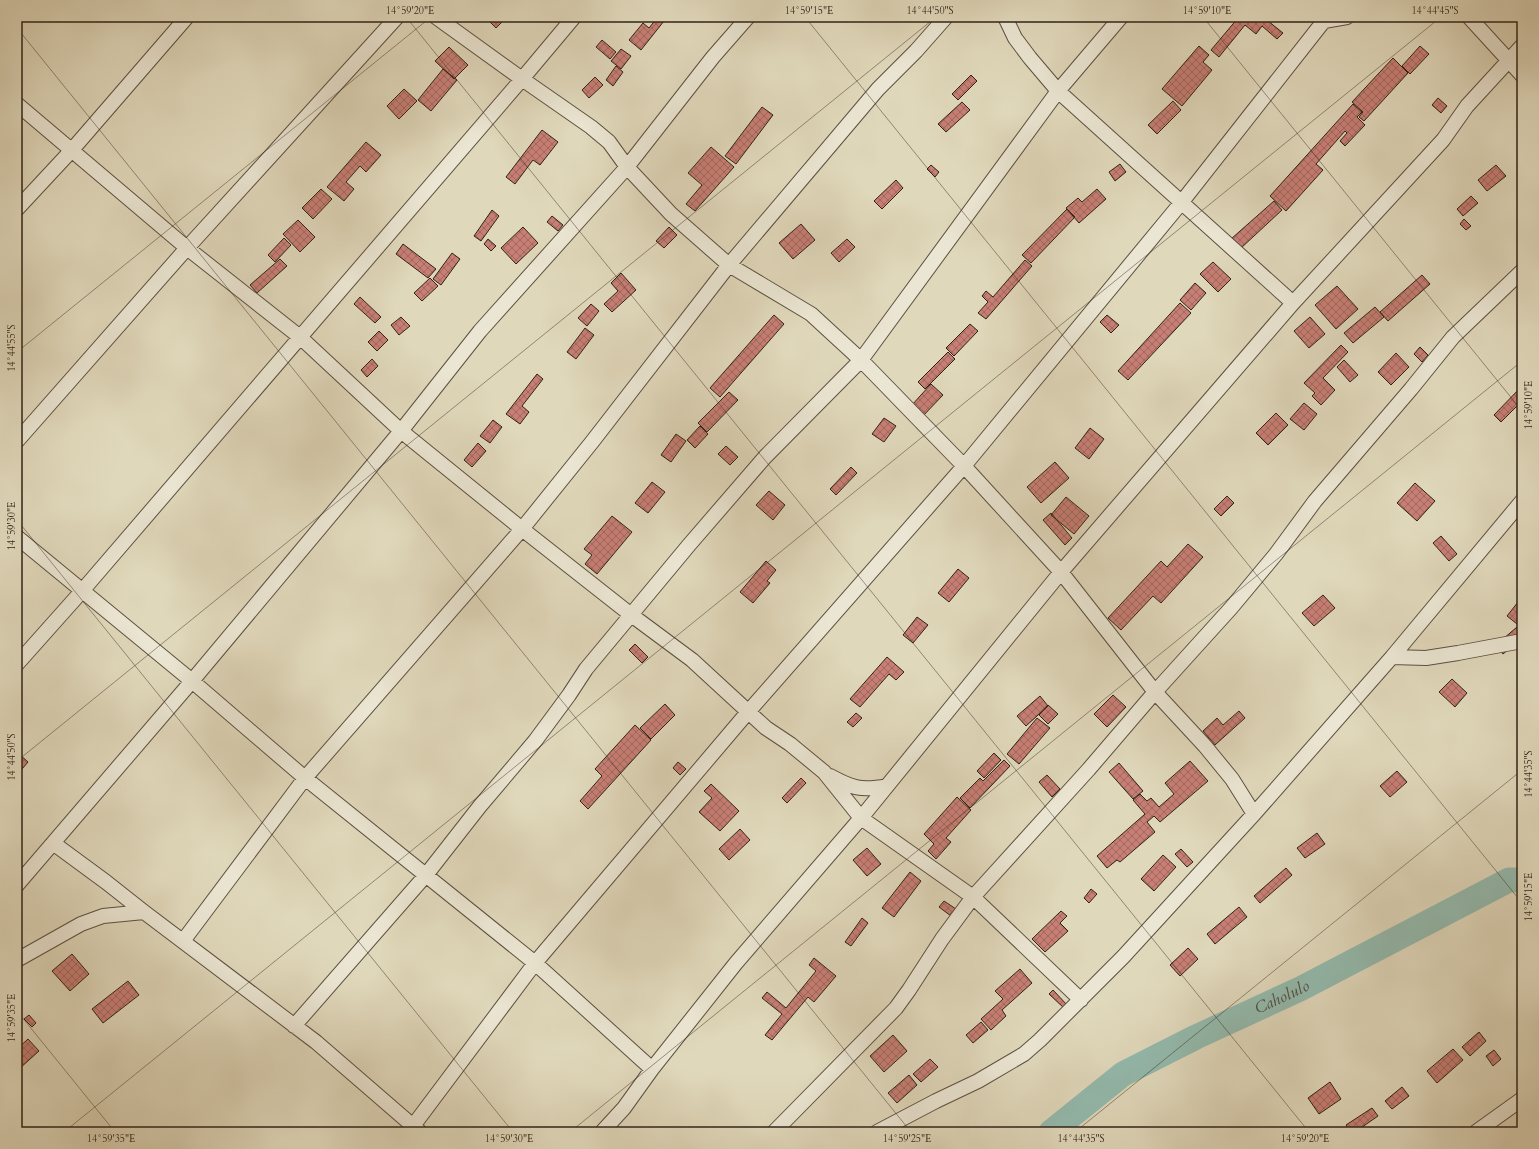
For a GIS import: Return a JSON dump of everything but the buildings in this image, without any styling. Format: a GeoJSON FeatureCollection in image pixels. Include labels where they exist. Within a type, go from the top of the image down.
{"type":"FeatureCollection","features":[{"type":"Feature","properties":{"kind":"street"},"geometry":{"type":"LineString","coordinates":[[17,209],[71,151],[188,17]]}},
{"type":"Feature","properties":{"kind":"street"},"geometry":{"type":"LineString","coordinates":[[17,441],[187,248],[397,17]]}},
{"type":"Feature","properties":{"kind":"street"},"geometry":{"type":"LineString","coordinates":[[436,17],[522,80],[591,127],[609,142],[627,167],[671,214],[729,264],[811,314],[861,360],[964,466],[1061,572],[1155,692],[1205,746],[1232,779],[1254,814]]}},
{"type":"Feature","properties":{"kind":"street"},"geometry":{"type":"LineString","coordinates":[[17,664],[82,591],[522,80],[574,17]]}},
{"type":"Feature","properties":{"kind":"street"},"geometry":{"type":"LineString","coordinates":[[17,885],[192,680],[401,431],[480,331],[627,167],[713,57],[748,17]]}},
{"type":"Feature","properties":{"kind":"street"},"geometry":{"type":"LineString","coordinates":[[183,941],[305,778],[522,529],[592,442],[729,264],[878,89],[916,51],[946,17]]}},
{"type":"Feature","properties":{"kind":"street"},"geometry":{"type":"LineString","coordinates":[[1005,17],[1016,38],[1030,58],[1058,91],[1292,303]]}},
{"type":"Feature","properties":{"kind":"street"},"geometry":{"type":"LineString","coordinates":[[294,1026],[426,875],[480,806],[535,742],[586,669],[630,614],[765,457],[861,360],[1058,91],[1121,17]]}},
{"type":"Feature","properties":{"kind":"street"},"geometry":{"type":"LineString","coordinates":[[53,843],[316,1042],[416,1129],[535,963],[748,712],[964,466],[1181,203],[1326,19],[1347,17]]}},
{"type":"Feature","properties":{"kind":"street"},"geometry":{"type":"LineString","coordinates":[[1469,17],[1522,75]]}},
{"type":"Feature","properties":{"kind":"street"},"geometry":{"type":"LineString","coordinates":[[602,1132],[624,1108],[652,1069],[736,963],[861,818],[1061,572],[1292,303],[1443,140],[1467,106],[1507,60],[1522,46]]}},
{"type":"Feature","properties":{"kind":"street"},"geometry":{"type":"LineString","coordinates":[[17,104],[187,248],[300,337],[401,431],[630,614],[692,660],[766,728],[790,744],[824,772],[842,782],[859,788],[868,789],[886,786]]}},
{"type":"Feature","properties":{"kind":"street"},"geometry":{"type":"LineString","coordinates":[[774,1132],[896,1008],[942,939],[973,897],[1089,769],[1155,692],[1231,608],[1276,554],[1315,501],[1411,388],[1452,337],[1522,270]]}},
{"type":"Feature","properties":{"kind":"street"},"geometry":{"type":"LineString","coordinates":[[877,1132],[978,1081],[1024,1054],[1081,1000],[1124,957],[1254,814],[1392,657],[1522,501]]}},
{"type":"Feature","properties":{"kind":"street"},"geometry":{"type":"LineString","coordinates":[[17,537],[192,680],[305,778],[535,963],[652,1069]]}},
{"type":"Feature","properties":{"kind":"street"},"geometry":{"type":"LineString","coordinates":[[1392,657],[1426,658],[1522,641]]}},
{"type":"Feature","properties":{"kind":"street"},"geometry":{"type":"LineString","coordinates":[[824,772],[861,818],[973,897],[1081,1000]]}},
{"type":"Feature","properties":{"kind":"street"},"geometry":{"type":"LineString","coordinates":[[17,960],[80,924],[102,916],[144,912]]}},
{"type":"Feature","properties":{"kind":"street"},"geometry":{"type":"LineString","coordinates":[[1476,1132],[1522,1099]]}},
{"type":"Feature","properties":{"kind":"waterway","name":"Caholulo"},"geometry":{"type":"LineString","coordinates":[[1051,1132],[1123,1074],[1196,1037],[1300,989],[1509,880],[1522,880]]}}]}
